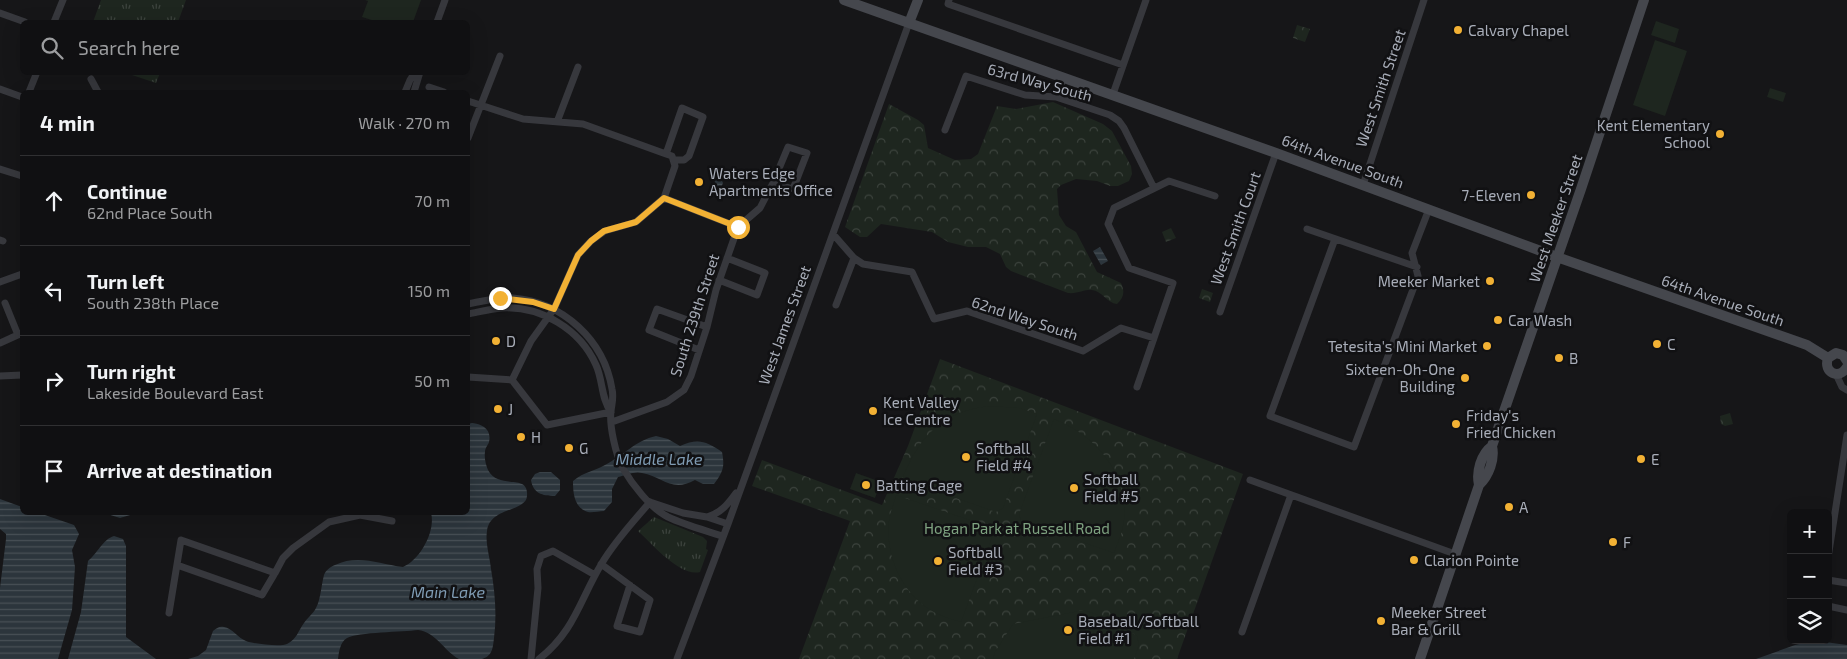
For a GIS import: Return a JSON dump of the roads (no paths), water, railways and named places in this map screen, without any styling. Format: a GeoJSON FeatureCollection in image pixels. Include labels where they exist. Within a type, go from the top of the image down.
{"type":"FeatureCollection","features":[{"type":"Feature","properties":{"kind":"street"},"geometry":{"type":"LineString","coordinates":[[55,20],[63,0]]}},
{"type":"Feature","properties":{"kind":"street"},"geometry":{"type":"LineString","coordinates":[[438,20],[445,0]]}},
{"type":"Feature","properties":{"kind":"street","name":"64th Avenue South"},"geometry":{"type":"LineString","coordinates":[[844,0],[1113,94],[1807,345],[1828,358],[1833,354],[1839,353],[1845,357],[1845,369]]}},
{"type":"Feature","properties":{"kind":"street","name":"West James Street"},"geometry":{"type":"LineString","coordinates":[[677,659],[728,524],[918,0]]}},
{"type":"Feature","properties":{"kind":"street"},"geometry":{"type":"LineString","coordinates":[[949,0],[948,4],[1123,65]]}},
{"type":"Feature","properties":{"kind":"street"},"geometry":{"type":"LineString","coordinates":[[1113,94],[1146,0]]}},
{"type":"Feature","properties":{"kind":"street","name":"West Smith Street"},"geometry":{"type":"LineString","coordinates":[[1363,185],[1424,0]]}},
{"type":"Feature","properties":{"kind":"street","name":"West Meeker Street"},"geometry":{"type":"LineString","coordinates":[[1420,659],[1479,485],[1485,480],[1494,455],[1492,446],[1644,0]]}},
{"type":"Feature","properties":{"kind":"street"},"geometry":{"type":"LineString","coordinates":[[0,13],[20,20]]}},
{"type":"Feature","properties":{"kind":"street"},"geometry":{"type":"LineString","coordinates":[[470,133],[500,56]]}},
{"type":"Feature","properties":{"kind":"street"},"geometry":{"type":"LineString","coordinates":[[558,122],[578,67]]}},
{"type":"Feature","properties":{"kind":"street"},"geometry":{"type":"LineString","coordinates":[[31,90],[35,75]]}},
{"type":"Feature","properties":{"kind":"street"},"geometry":{"type":"LineString","coordinates":[[406,90],[414,75]]}},
{"type":"Feature","properties":{"kind":"street"},"geometry":{"type":"LineString","coordinates":[[415,90],[419,75]]}},
{"type":"Feature","properties":{"kind":"street","name":"63rd Way South"},"geometry":{"type":"LineString","coordinates":[[945,130],[966,76],[1025,95],[1056,98],[1110,115],[1119,121],[1154,188]]}},
{"type":"Feature","properties":{"kind":"street"},"geometry":{"type":"LineString","coordinates":[[1056,98],[1064,77]]}},
{"type":"Feature","properties":{"kind":"street"},"geometry":{"type":"LineString","coordinates":[[91,79],[97,90]]}},
{"type":"Feature","properties":{"kind":"street"},"geometry":{"type":"LineString","coordinates":[[429,87],[438,90]]}},
{"type":"Feature","properties":{"kind":"street"},"geometry":{"type":"LineString","coordinates":[[0,89],[20,96]]}},
{"type":"Feature","properties":{"kind":"street"},"geometry":{"type":"LineString","coordinates":[[470,102],[523,119],[584,124],[672,156],[675,166],[664,198],[636,222],[604,231],[578,255],[554,309],[531,342],[512,380]]}},
{"type":"Feature","properties":{"kind":"street"},"geometry":{"type":"LineString","coordinates":[[666,154],[682,108],[703,116],[689,156],[684,160],[674,160]]}},
{"type":"Feature","properties":{"kind":"street","name":"South 239th Street"},"geometry":{"type":"LineString","coordinates":[[612,422],[667,402],[684,390],[707,328],[719,280],[738,227],[760,208],[788,147],[807,153],[793,189],[773,183]]}},
{"type":"Feature","properties":{"kind":"street","name":"West Smith Court"},"geometry":{"type":"LineString","coordinates":[[1220,312],[1276,153]]}},
{"type":"Feature","properties":{"kind":"street"},"geometry":{"type":"LineString","coordinates":[[0,169],[20,175]]}},
{"type":"Feature","properties":{"kind":"street"},"geometry":{"type":"LineString","coordinates":[[1137,387],[1173,283],[1129,268],[1108,224],[1114,208],[1169,181],[1215,196]]}},
{"type":"Feature","properties":{"kind":"street"},"geometry":{"type":"LineString","coordinates":[[664,198],[738,227]]}},
{"type":"Feature","properties":{"kind":"street"},"geometry":{"type":"LineString","coordinates":[[1334,239],[1270,416],[1354,447],[1418,276],[1412,253],[1429,209]]}},
{"type":"Feature","properties":{"kind":"street"},"geometry":{"type":"LineString","coordinates":[[1307,229],[1417,267]]}},
{"type":"Feature","properties":{"kind":"street","name":"62nd Way South"},"geometry":{"type":"LineString","coordinates":[[833,234],[854,258],[863,264],[912,272],[934,319],[967,311],[1083,351],[1121,328],[1154,338]]}},
{"type":"Feature","properties":{"kind":"street"},"geometry":{"type":"LineString","coordinates":[[719,280],[757,294],[764,273],[727,258]]}},
{"type":"Feature","properties":{"kind":"street"},"geometry":{"type":"LineString","coordinates":[[836,305],[854,258]]}},
{"type":"Feature","properties":{"kind":"street"},"geometry":{"type":"LineString","coordinates":[[0,282],[20,275]]}},
{"type":"Feature","properties":{"kind":"street"},"geometry":{"type":"LineString","coordinates":[[470,304],[489,299],[511,298],[533,302],[554,309],[580,328],[600,354],[610,377],[614,403],[611,412],[612,422],[618,454],[622,466],[631,481],[639,492],[661,513],[670,518],[722,536]]}},
{"type":"Feature","properties":{"kind":"street"},"geometry":{"type":"LineString","coordinates":[[0,342],[20,334],[5,303]]}},
{"type":"Feature","properties":{"kind":"street"},"geometry":{"type":"LineString","coordinates":[[470,314],[502,308],[514,308],[548,316],[572,331],[589,352],[601,377],[605,405],[611,412]]}},
{"type":"Feature","properties":{"kind":"street"},"geometry":{"type":"LineString","coordinates":[[699,350],[649,330],[657,309],[707,328]]}},
{"type":"Feature","properties":{"kind":"street"},"geometry":{"type":"LineString","coordinates":[[1828,358],[1828,369],[1845,369],[1842,387],[1847,390]]}},
{"type":"Feature","properties":{"kind":"street"},"geometry":{"type":"LineString","coordinates":[[0,376],[20,375]]}},
{"type":"Feature","properties":{"kind":"street"},"geometry":{"type":"LineString","coordinates":[[470,377],[512,380],[547,425],[611,412]]}},
{"type":"Feature","properties":{"kind":"street"},"geometry":{"type":"LineString","coordinates":[[1829,554],[1847,435]]}},
{"type":"Feature","properties":{"kind":"street"},"geometry":{"type":"LineString","coordinates":[[1250,480],[1456,554]]}},
{"type":"Feature","properties":{"kind":"street"},"geometry":{"type":"LineString","coordinates":[[707,516],[715,515],[722,510],[741,487]]}},
{"type":"Feature","properties":{"kind":"street"},"geometry":{"type":"LineString","coordinates":[[1242,632],[1291,495]]}},
{"type":"Feature","properties":{"kind":"street"},"geometry":{"type":"LineString","coordinates":[[650,502],[683,513],[707,516],[728,524]]}},
{"type":"Feature","properties":{"kind":"street"},"geometry":{"type":"LineString","coordinates":[[544,658],[561,640],[572,623],[595,575],[613,545],[650,502]]}},
{"type":"Feature","properties":{"kind":"street"},"geometry":{"type":"LineString","coordinates":[[177,566],[262,595],[283,558],[311,534],[329,522],[356,515]]}},
{"type":"Feature","properties":{"kind":"street"},"geometry":{"type":"LineString","coordinates":[[365,515],[392,521]]}},
{"type":"Feature","properties":{"kind":"street"},"geometry":{"type":"LineString","coordinates":[[169,613],[180,540],[275,573]]}},
{"type":"Feature","properties":{"kind":"street"},"geometry":{"type":"LineString","coordinates":[[531,659],[538,588],[537,569],[541,556],[553,551],[595,575]]}},
{"type":"Feature","properties":{"kind":"street"},"geometry":{"type":"LineString","coordinates":[[602,564],[630,585],[650,600],[640,632],[617,626],[630,585]]}},
{"type":"Feature","properties":{"kind":"street"},"geometry":{"type":"LineString","coordinates":[[1832,581],[1847,583]]}},
{"type":"Feature","properties":{"kind":"street"},"geometry":{"type":"LineString","coordinates":[[1832,607],[1847,610]]}},
{"type":"Feature","properties":{"kind":"water"},"geometry":{"type":"Polygon","coordinates":[[[717,171],[723,183],[719,192],[714,190],[716,184],[711,174],[717,171]]]}},
{"type":"Feature","properties":{"kind":"water"},"geometry":{"type":"Polygon","coordinates":[[[1100,247],[1108,261],[1101,265],[1093,251],[1100,247]]]}},
{"type":"Feature","properties":{"kind":"water","name":"Main Lake"},"geometry":{"type":"Polygon","coordinates":[[[470,424],[483,426],[488,431],[490,437],[485,449],[485,461],[488,470],[499,480],[523,485],[527,496],[521,505],[494,518],[487,531],[487,545],[494,586],[495,629],[492,650],[486,658],[459,659],[430,634],[418,630],[370,633],[347,638],[341,645],[338,659],[188,659],[198,656],[206,650],[213,631],[221,627],[230,629],[243,640],[250,642],[267,645],[287,644],[295,637],[316,608],[324,575],[328,569],[352,560],[403,567],[421,552],[429,536],[431,515],[470,515],[470,424]]]}},
{"type":"Feature","properties":{"kind":"water","name":"Middle Lake"},"geometry":{"type":"Polygon","coordinates":[[[656,436],[668,439],[680,446],[697,441],[702,442],[722,452],[722,469],[714,484],[703,484],[695,480],[687,484],[674,485],[649,475],[633,473],[618,477],[612,489],[612,502],[604,511],[588,512],[577,504],[573,481],[581,475],[612,461],[642,441],[656,436]]]}},
{"type":"Feature","properties":{"kind":"water"},"geometry":{"type":"Polygon","coordinates":[[[551,472],[560,480],[560,490],[555,496],[539,493],[534,488],[531,480],[535,474],[551,472]]]}},
{"type":"Feature","properties":{"kind":"water"},"geometry":{"type":"Polygon","coordinates":[[[0,499],[20,506],[20,515],[45,515],[74,525],[79,534],[72,550],[75,567],[72,610],[58,659],[0,659],[0,588],[6,534],[0,529],[0,499]]]}},
{"type":"Feature","properties":{"kind":"water"},"geometry":{"type":"Polygon","coordinates":[[[110,515],[130,515],[120,518],[110,515]]]}},
{"type":"Feature","properties":{"kind":"water"},"geometry":{"type":"Polygon","coordinates":[[[114,536],[123,539],[126,546],[126,637],[156,659],[68,659],[81,612],[88,561],[103,543],[114,536]]]}},
{"type":"Feature","properties":{"kind":"water"},"geometry":{"type":"Polygon","coordinates":[[[1832,643],[1847,645],[1847,659],[1756,659],[1795,645],[1832,643]]]}},
{"type":"Feature","properties":{"kind":"place","name":"Calvary Chapel"},"geometry":{"type":"Point","coordinates":[1458,30]}},
{"type":"Feature","properties":{"kind":"place","name":"Kent Elementary School"},"geometry":{"type":"Point","coordinates":[1720,134]}},
{"type":"Feature","properties":{"kind":"place","name":"Waters Edge Apartments Office"},"geometry":{"type":"Point","coordinates":[699,182]}},
{"type":"Feature","properties":{"kind":"place","name":"7-Eleven"},"geometry":{"type":"Point","coordinates":[1531,195]}},
{"type":"Feature","properties":{"kind":"place","name":"Meeker Market"},"geometry":{"type":"Point","coordinates":[1490,281]}},
{"type":"Feature","properties":{"kind":"place","name":"Car Wash"},"geometry":{"type":"Point","coordinates":[1498,320]}},
{"type":"Feature","properties":{"kind":"place","name":"D"},"geometry":{"type":"Point","coordinates":[496,341]}},
{"type":"Feature","properties":{"kind":"place","name":"C"},"geometry":{"type":"Point","coordinates":[1657,344]}},
{"type":"Feature","properties":{"kind":"place","name":"Tetesita's Mini Market"},"geometry":{"type":"Point","coordinates":[1487,346]}},
{"type":"Feature","properties":{"kind":"place","name":"B"},"geometry":{"type":"Point","coordinates":[1559,358]}},
{"type":"Feature","properties":{"kind":"place","name":"Sixteen-Oh-One Building"},"geometry":{"type":"Point","coordinates":[1465,378]}},
{"type":"Feature","properties":{"kind":"place","name":"J"},"geometry":{"type":"Point","coordinates":[498,409]}},
{"type":"Feature","properties":{"kind":"place","name":"Kent Valley Ice Centre"},"geometry":{"type":"Point","coordinates":[873,411]}},
{"type":"Feature","properties":{"kind":"place","name":"Friday's Fried Chicken"},"geometry":{"type":"Point","coordinates":[1456,424]}},
{"type":"Feature","properties":{"kind":"place","name":"H"},"geometry":{"type":"Point","coordinates":[521,437]}},
{"type":"Feature","properties":{"kind":"place","name":"G"},"geometry":{"type":"Point","coordinates":[569,448]}},
{"type":"Feature","properties":{"kind":"place","name":"Softball Field #4"},"geometry":{"type":"Point","coordinates":[966,457]}},
{"type":"Feature","properties":{"kind":"place","name":"E"},"geometry":{"type":"Point","coordinates":[1641,459]}},
{"type":"Feature","properties":{"kind":"place","name":"Batting Cage"},"geometry":{"type":"Point","coordinates":[866,485]}},
{"type":"Feature","properties":{"kind":"place","name":"Softball Field #5"},"geometry":{"type":"Point","coordinates":[1074,488]}},
{"type":"Feature","properties":{"kind":"place","name":"A"},"geometry":{"type":"Point","coordinates":[1509,507]}},
{"type":"Feature","properties":{"kind":"place","name":"F"},"geometry":{"type":"Point","coordinates":[1613,542]}},
{"type":"Feature","properties":{"kind":"place","name":"Clarion Pointe"},"geometry":{"type":"Point","coordinates":[1414,560]}},
{"type":"Feature","properties":{"kind":"place","name":"Softball Field #3"},"geometry":{"type":"Point","coordinates":[938,561]}},
{"type":"Feature","properties":{"kind":"place","name":"Meeker Street Bar & Grill"},"geometry":{"type":"Point","coordinates":[1381,621]}},
{"type":"Feature","properties":{"kind":"place","name":"Baseball/Softball Field #1"},"geometry":{"type":"Point","coordinates":[1068,630]}},
{"type":"Feature","properties":{"kind":"park label","name":"Hogan Park at Russell Road"},"geometry":{"type":"Point","coordinates":[1017,528]}}]}
